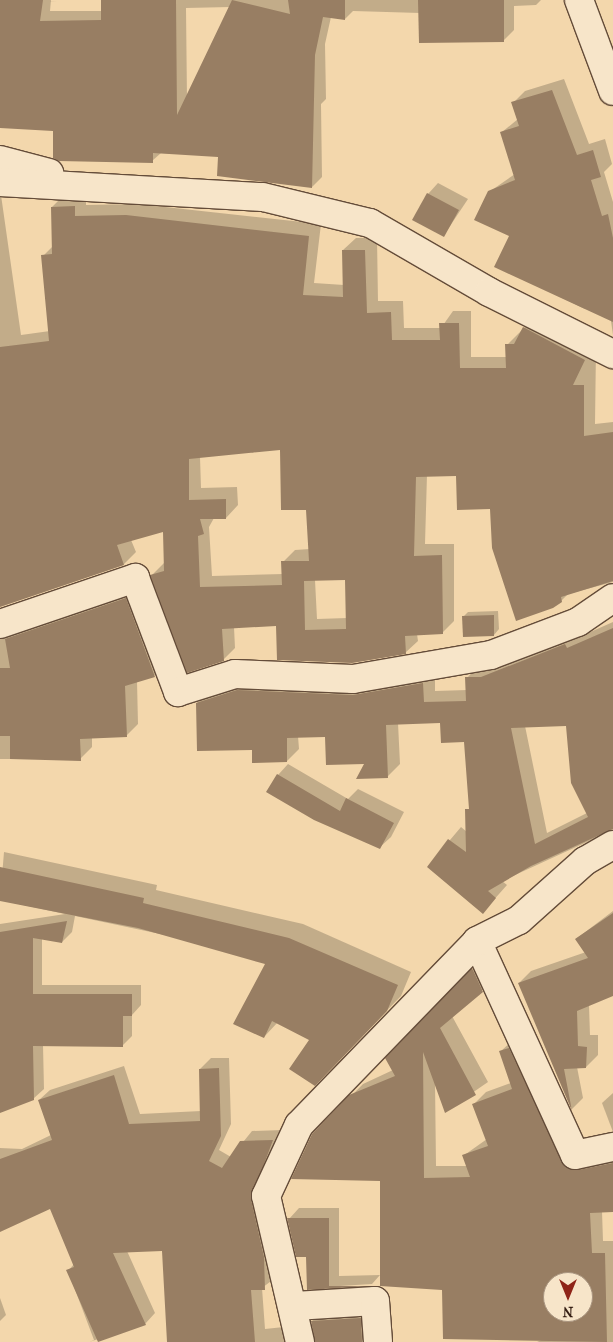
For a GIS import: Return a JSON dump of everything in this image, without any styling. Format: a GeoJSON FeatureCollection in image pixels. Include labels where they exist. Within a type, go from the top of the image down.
{"type":"FeatureCollection","features":[{"type":"Feature","properties":{"kind":"street"},"geometry":{"type":"LineString","coordinates":[[579,0],[613,91]]}},
{"type":"Feature","properties":{"kind":"street"},"geometry":{"type":"LineString","coordinates":[[0,160],[84,184]]}},
{"type":"Feature","properties":{"kind":"street"},"geometry":{"type":"LineString","coordinates":[[0,182],[84,184],[263,197],[370,223],[489,292],[613,354]]}},
{"type":"Feature","properties":{"kind":"street"},"geometry":{"type":"LineString","coordinates":[[0,624],[135,578],[178,692],[235,674],[354,679],[491,655],[578,622],[613,598]]}},
{"type":"Feature","properties":{"kind":"street"},"geometry":{"type":"LineString","coordinates":[[300,1342],[294,1306],[266,1196],[299,1125],[476,941],[519,920],[585,861],[613,845]]}},
{"type":"Feature","properties":{"kind":"street"},"geometry":{"type":"LineString","coordinates":[[476,941],[575,1155],[613,1147]]}},
{"type":"Feature","properties":{"kind":"street"},"geometry":{"type":"LineString","coordinates":[[294,1306],[375,1301],[378,1342]]}},
{"type":"Feature","properties":{"kind":"building"},"geometry":{"type":"Polygon","coordinates":[[[0,0],[43,0],[40,21],[101,20],[101,0],[176,0],[177,115],[232,0],[290,14],[288,0],[345,0],[345,20],[323,17],[315,55],[312,188],[217,176],[218,157],[153,153],[153,163],[59,161],[53,158],[53,131],[0,128],[0,0]]]}},
{"type":"Feature","properties":{"kind":"building"},"geometry":{"type":"Polygon","coordinates":[[[418,0],[504,0],[504,42],[419,43],[418,0]]]}},
{"type":"Feature","properties":{"kind":"building"},"geometry":{"type":"Polygon","coordinates":[[[552,90],[577,155],[593,150],[601,177],[591,180],[602,216],[608,214],[613,238],[613,322],[494,267],[509,236],[474,220],[488,191],[515,180],[500,132],[519,126],[511,102],[552,90]]]}},
{"type":"Feature","properties":{"kind":"building"},"geometry":{"type":"Polygon","coordinates":[[[427,193],[459,210],[444,237],[412,220],[427,193]]]}},
{"type":"Feature","properties":{"kind":"building"},"geometry":{"type":"Polygon","coordinates":[[[75,206],[75,216],[126,215],[309,236],[303,295],[343,297],[342,250],[365,250],[367,313],[391,312],[392,340],[440,340],[439,323],[459,323],[460,368],[506,368],[505,344],[514,344],[523,327],[585,360],[573,385],[584,385],[584,436],[613,432],[613,581],[561,597],[562,602],[553,608],[516,621],[492,548],[490,509],[457,510],[456,476],[416,477],[414,556],[442,555],[443,634],[405,636],[406,654],[352,663],[277,660],[276,626],[222,629],[224,661],[187,673],[150,575],[164,571],[163,532],[117,545],[124,565],[0,607],[0,347],[49,341],[41,255],[52,254],[51,207],[75,206]],[[280,450],[189,459],[189,500],[226,499],[226,519],[200,519],[204,534],[198,536],[200,587],[282,585],[281,561],[309,561],[306,510],[281,510],[280,450]],[[345,580],[304,581],[305,630],[346,629],[345,580]]]}},
{"type":"Feature","properties":{"kind":"building"},"geometry":{"type":"Polygon","coordinates":[[[126,598],[155,677],[125,686],[127,737],[80,739],[81,761],[10,759],[10,736],[0,736],[0,668],[10,668],[5,639],[126,598]]]}},
{"type":"Feature","properties":{"kind":"building"},"geometry":{"type":"Polygon","coordinates":[[[494,615],[494,636],[463,637],[462,616],[494,615]]]}},
{"type":"Feature","properties":{"kind":"building"},"geometry":{"type":"Polygon","coordinates":[[[613,628],[613,829],[531,866],[488,891],[496,898],[483,914],[427,867],[448,839],[466,852],[465,809],[469,809],[464,742],[441,743],[440,723],[386,725],[388,778],[356,779],[364,764],[326,765],[325,737],[287,738],[287,762],[252,763],[252,750],[197,751],[196,703],[237,690],[353,695],[423,683],[424,702],[466,701],[465,677],[481,677],[565,644],[567,648],[613,628]],[[566,726],[511,728],[535,844],[588,817],[571,783],[566,726]]]}},
{"type":"Feature","properties":{"kind":"building"},"geometry":{"type":"Polygon","coordinates":[[[277,774],[340,811],[346,798],[394,823],[380,849],[314,820],[266,792],[277,774]]]}},
{"type":"Feature","properties":{"kind":"building"},"geometry":{"type":"Polygon","coordinates":[[[0,867],[144,898],[143,903],[289,938],[398,985],[387,1011],[315,1086],[289,1069],[309,1040],[272,1021],[264,1038],[233,1024],[265,964],[138,928],[0,901],[0,867]]]}},
{"type":"Feature","properties":{"kind":"building"},"geometry":{"type":"Polygon","coordinates":[[[613,913],[613,996],[577,1011],[578,1046],[587,1047],[586,1068],[564,1069],[572,1111],[518,983],[588,958],[575,939],[613,913]]]}},
{"type":"Feature","properties":{"kind":"building"},"geometry":{"type":"Polygon","coordinates":[[[67,921],[62,943],[33,938],[33,994],[132,994],[132,1016],[123,1016],[123,1047],[33,1046],[34,1100],[0,1113],[0,932],[67,921]]]}},
{"type":"Feature","properties":{"kind":"building"},"geometry":{"type":"Polygon","coordinates":[[[472,968],[483,992],[440,1028],[476,1095],[445,1113],[423,1052],[424,1178],[470,1177],[462,1155],[488,1146],[472,1104],[512,1089],[499,1051],[509,1048],[565,1167],[578,1170],[613,1163],[613,1212],[590,1213],[592,1253],[605,1253],[607,1342],[443,1339],[442,1290],[380,1286],[380,1181],[291,1179],[312,1134],[349,1095],[395,1076],[385,1058],[472,968]]]}},
{"type":"Feature","properties":{"kind":"building"},"geometry":{"type":"Polygon","coordinates":[[[219,1068],[221,1136],[209,1161],[222,1168],[240,1141],[273,1140],[251,1199],[264,1257],[265,1290],[251,1290],[255,1342],[167,1342],[162,1251],[113,1253],[146,1325],[98,1342],[66,1270],[74,1267],[50,1209],[0,1232],[0,1159],[52,1140],[38,1100],[114,1075],[129,1124],[200,1121],[199,1069],[219,1068]]]}},
{"type":"Feature","properties":{"kind":"building"},"geometry":{"type":"Polygon","coordinates":[[[287,1218],[329,1218],[329,1286],[372,1286],[307,1290],[306,1257],[296,1257],[287,1218]]]}},
{"type":"Feature","properties":{"kind":"building"},"geometry":{"type":"Polygon","coordinates":[[[361,1318],[362,1342],[315,1342],[311,1321],[361,1318]]]}}]}
